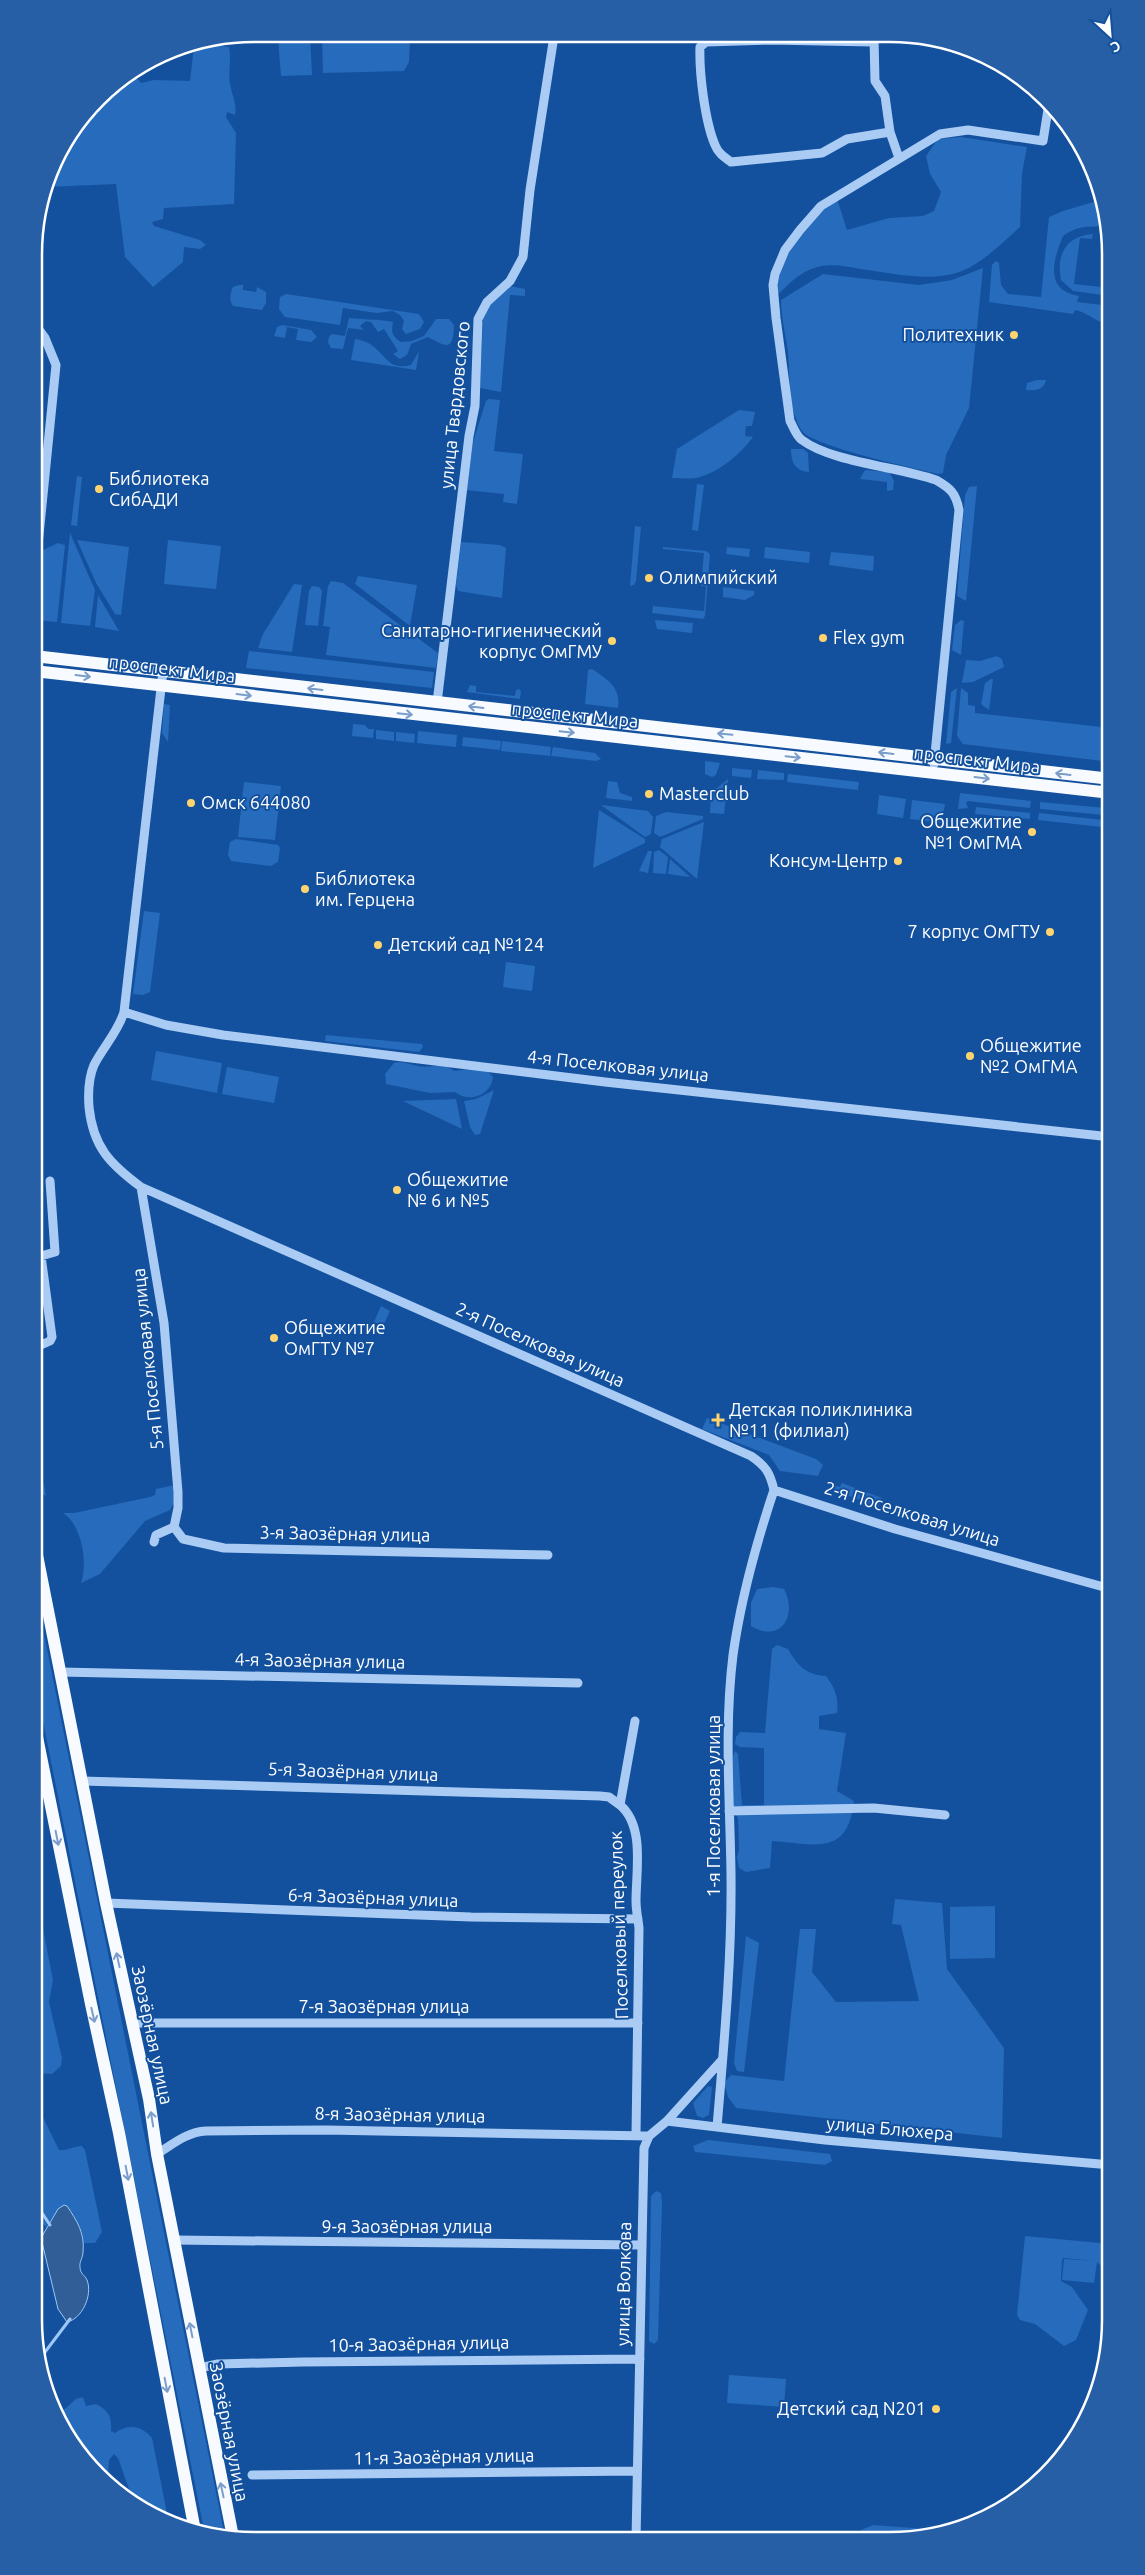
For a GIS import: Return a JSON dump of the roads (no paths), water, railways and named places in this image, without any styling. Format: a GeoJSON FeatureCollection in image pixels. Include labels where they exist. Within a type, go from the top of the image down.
{"type":"FeatureCollection","features":[{"type":"Feature","properties":{"kind":"main road","name":"проспект Мира"},"geometry":{"type":"LineString","coordinates":[[42,657],[1102,778]]}},
{"type":"Feature","properties":{"kind":"main road","name":"проспект Мира"},"geometry":{"type":"LineString","coordinates":[[42,671],[1102,793]]}},
{"type":"Feature","properties":{"kind":"main road","name":"Заозёрная улица"},"geometry":{"type":"LineString","coordinates":[[42,1579],[106,1903],[148,2099],[157,2154],[231,2531]]}},
{"type":"Feature","properties":{"kind":"main road"},"geometry":{"type":"LineString","coordinates":[[42,1762],[90,2004],[119,2133],[193,2523]]}},
{"type":"Feature","properties":{"kind":"street","name":"улица Твардовского"},"geometry":{"type":"LineString","coordinates":[[437,703],[469,436],[475,406],[478,319],[488,302],[510,281],[523,257],[536,146],[553,42]]}},
{"type":"Feature","properties":{"kind":"street"},"geometry":{"type":"LineString","coordinates":[[706,42],[700,47],[700,64],[710,127],[715,146],[721,156],[731,162],[822,153],[846,139],[890,132]]}},
{"type":"Feature","properties":{"kind":"street"},"geometry":{"type":"LineString","coordinates":[[874,42],[875,81],[885,96],[890,132],[899,158]]}},
{"type":"Feature","properties":{"kind":"street"},"geometry":{"type":"LineString","coordinates":[[934,773],[959,510],[956,496],[949,487],[936,480],[827,452],[802,440],[790,421],[774,303],[775,274],[785,250],[821,206],[899,158],[940,134],[968,130],[1043,141],[1048,112]]}},
{"type":"Feature","properties":{"kind":"street"},"geometry":{"type":"LineString","coordinates":[[42,334],[56,365],[42,505]]}},
{"type":"Feature","properties":{"kind":"street","name":"2-я Поселковая улица"},"geometry":{"type":"LineString","coordinates":[[163,671],[124,1012],[121,1023],[92,1072],[88,1091],[95,1140],[99,1148],[124,1175],[141,1187],[751,1456],[764,1465],[770,1474],[774,1490],[886,1526],[1102,1586]]}},
{"type":"Feature","properties":{"kind":"street","name":"4-я Поселковая улица"},"geometry":{"type":"LineString","coordinates":[[124,1012],[166,1026],[223,1035],[605,1082],[1102,1136]]}},
{"type":"Feature","properties":{"kind":"street"},"geometry":{"type":"LineString","coordinates":[[42,1256],[55,1252],[50,1181]]}},
{"type":"Feature","properties":{"kind":"street","name":"5-я Поселковая улица"},"geometry":{"type":"LineString","coordinates":[[141,1187],[164,1323],[178,1492],[178,1508],[174,1527]]}},
{"type":"Feature","properties":{"kind":"street"},"geometry":{"type":"LineString","coordinates":[[42,1263],[52,1337],[50,1341],[42,1344]]}},
{"type":"Feature","properties":{"kind":"street","name":"1-я Поселковая улица"},"geometry":{"type":"LineString","coordinates":[[717,2128],[727,1998],[731,1875],[728,1811],[728,1740],[733,1656],[747,1577],[774,1490]]}},
{"type":"Feature","properties":{"kind":"street"},"geometry":{"type":"LineString","coordinates":[[154,1542],[156,1536],[174,1527]]}},
{"type":"Feature","properties":{"kind":"street","name":"3-я Заозёрная улица"},"geometry":{"type":"LineString","coordinates":[[174,1527],[183,1539],[224,1548],[548,1555]]}},
{"type":"Feature","properties":{"kind":"street","name":"4-я Заозёрная улица"},"geometry":{"type":"LineString","coordinates":[[61,1672],[578,1683]]}},
{"type":"Feature","properties":{"kind":"street","name":"Поселковый переулок"},"geometry":{"type":"LineString","coordinates":[[635,1721],[620,1805],[628,1811],[636,1840],[638,1919],[636,2135]]}},
{"type":"Feature","properties":{"kind":"street","name":"5-я Заозёрная улица"},"geometry":{"type":"LineString","coordinates":[[82,1781],[600,1796],[609,1797],[620,1805]]}},
{"type":"Feature","properties":{"kind":"street"},"geometry":{"type":"LineString","coordinates":[[728,1811],[874,1808],[945,1814]]}},
{"type":"Feature","properties":{"kind":"street","name":"6-я Заозёрная улица"},"geometry":{"type":"LineString","coordinates":[[106,1903],[471,1918],[638,1919]]}},
{"type":"Feature","properties":{"kind":"street","name":"7-я Заозёрная улица"},"geometry":{"type":"LineString","coordinates":[[131,2023],[638,2023]]}},
{"type":"Feature","properties":{"kind":"street"},"geometry":{"type":"LineString","coordinates":[[649,2136],[668,2121],[722,2060]]}},
{"type":"Feature","properties":{"kind":"street","name":"улица Блюхера"},"geometry":{"type":"LineString","coordinates":[[668,2121],[825,2140],[1102,2164]]}},
{"type":"Feature","properties":{"kind":"street","name":"8-я Заозёрная улица"},"geometry":{"type":"LineString","coordinates":[[157,2154],[186,2136],[206,2131],[326,2130],[649,2136]]}},
{"type":"Feature","properties":{"kind":"street","name":"улица Волкова"},"geometry":{"type":"LineString","coordinates":[[636,2532],[640,2245],[644,2148],[649,2136]]}},
{"type":"Feature","properties":{"kind":"street","name":"9-я Заозёрная улица"},"geometry":{"type":"LineString","coordinates":[[174,2240],[640,2245]]}},
{"type":"Feature","properties":{"kind":"street","name":"10-я Заозёрная улица"},"geometry":{"type":"LineString","coordinates":[[199,2368],[218,2364],[303,2362],[640,2358]]}},
{"type":"Feature","properties":{"kind":"street","name":"11-я Заозёрная улица"},"geometry":{"type":"LineString","coordinates":[[252,2475],[638,2471]]}},
{"type":"Feature","properties":{"kind":"waterway"},"geometry":{"type":"LineString","coordinates":[[42,2213],[50,2225]]}},
{"type":"Feature","properties":{"kind":"waterway"},"geometry":{"type":"LineString","coordinates":[[45,2352],[70,2319]]}},
{"type":"Feature","properties":{"kind":"place","name":"Политехник"},"geometry":{"type":"Point","coordinates":[1014,335]}},
{"type":"Feature","properties":{"kind":"place","name":"Библиотека СибАДИ"},"geometry":{"type":"Point","coordinates":[99,489]}},
{"type":"Feature","properties":{"kind":"place","name":"Олимпийский"},"geometry":{"type":"Point","coordinates":[649,578]}},
{"type":"Feature","properties":{"kind":"place","name":"Flex gym"},"geometry":{"type":"Point","coordinates":[823,638]}},
{"type":"Feature","properties":{"kind":"place","name":"Санитарно-гигиенический корпус ОмГМУ"},"geometry":{"type":"Point","coordinates":[612,641]}},
{"type":"Feature","properties":{"kind":"place","name":"Masterclub"},"geometry":{"type":"Point","coordinates":[649,794]}},
{"type":"Feature","properties":{"kind":"place","name":"Омск 644080"},"geometry":{"type":"Point","coordinates":[191,803]}},
{"type":"Feature","properties":{"kind":"place","name":"Общежитие №1 ОмГМА"},"geometry":{"type":"Point","coordinates":[1032,832]}},
{"type":"Feature","properties":{"kind":"place","name":"Консум-Центр"},"geometry":{"type":"Point","coordinates":[898,861]}},
{"type":"Feature","properties":{"kind":"place","name":"Библиотека им. Герцена"},"geometry":{"type":"Point","coordinates":[305,889]}},
{"type":"Feature","properties":{"kind":"place","name":"7 корпус ОмГТУ"},"geometry":{"type":"Point","coordinates":[1050,932]}},
{"type":"Feature","properties":{"kind":"place","name":"Детский сад №124"},"geometry":{"type":"Point","coordinates":[378,945]}},
{"type":"Feature","properties":{"kind":"place","name":"Общежитие №2 ОмГМА"},"geometry":{"type":"Point","coordinates":[970,1056]}},
{"type":"Feature","properties":{"kind":"place","name":"Общежитие № 6 и №5"},"geometry":{"type":"Point","coordinates":[397,1190]}},
{"type":"Feature","properties":{"kind":"place","name":"Общежитие ОмГТУ №7"},"geometry":{"type":"Point","coordinates":[274,1338]}},
{"type":"Feature","properties":{"kind":"place","name":"Детская поликлиника №11 (филиал)"},"geometry":{"type":"Point","coordinates":[718,1420]}},
{"type":"Feature","properties":{"kind":"place","name":"Детский сад N201"},"geometry":{"type":"Point","coordinates":[936,2409]}}]}
